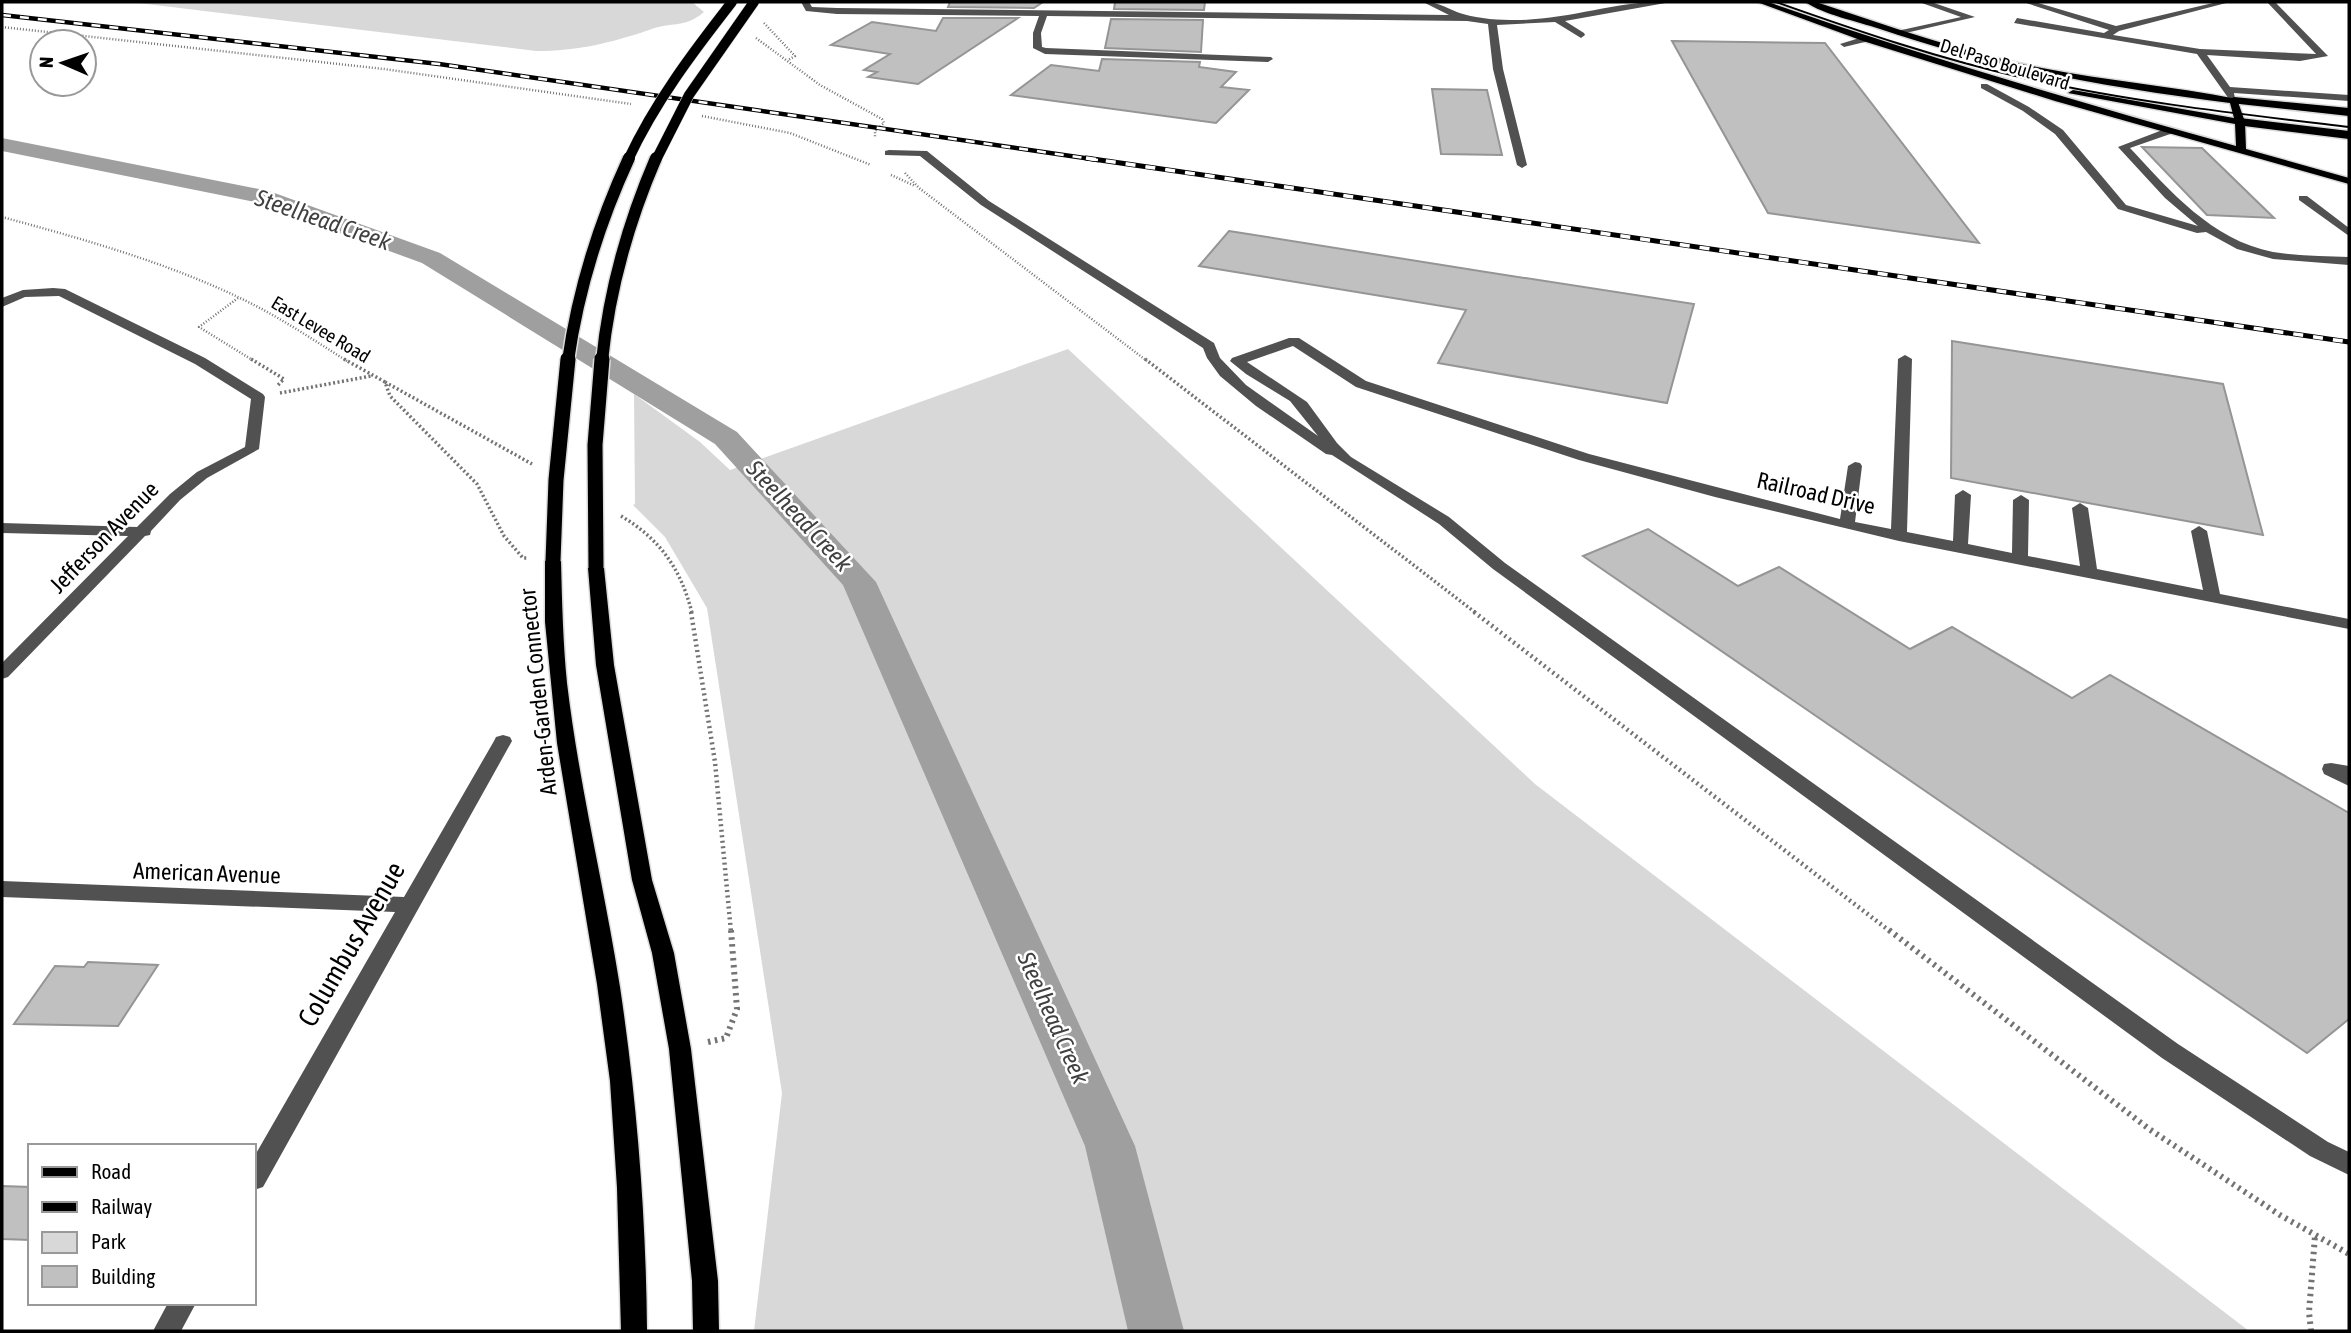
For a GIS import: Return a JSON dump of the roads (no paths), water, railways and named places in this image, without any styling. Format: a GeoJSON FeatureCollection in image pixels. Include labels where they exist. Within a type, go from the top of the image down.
{"type":"FeatureCollection","features":[{"type":"Feature","properties":{"kind":"highway"},"geometry":{"type":"LineString","coordinates":[[2230,96],[2349,112]]}},
{"type":"Feature","properties":{"kind":"highway"},"geometry":{"type":"LineString","coordinates":[[2240,121],[2349,135]]}},
{"type":"Feature","properties":{"kind":"main road","name":"Arden-Garden Connector"},"geometry":{"type":"LineString","coordinates":[[634,1331],[632,1223],[617,1044],[576,808],[552,610],[559,412],[572,324],[590,254],[611,194],[646,119],[683,63],[732,2]]}},
{"type":"Feature","properties":{"kind":"main road"},"geometry":{"type":"LineString","coordinates":[[706,1331],[705,1281],[680,1049],[663,953],[642,880],[605,665],[596,568],[597,405],[608,316],[629,226],[643,186],[670,124],[718,47],[754,2]]}},
{"type":"Feature","properties":{"kind":"main road","name":"Del Paso Boulevard"},"geometry":{"type":"LineString","coordinates":[[1761,2],[1961,68],[2169,131],[2349,181]]}},
{"type":"Feature","properties":{"kind":"main road","name":"Del Paso Boulevard"},"geometry":{"type":"LineString","coordinates":[[1809,2],[1900,33],[2028,69],[2230,96]]}},
{"type":"Feature","properties":{"kind":"main road"},"geometry":{"type":"LineString","coordinates":[[1961,68],[2126,103],[2240,121]]}},
{"type":"Feature","properties":{"kind":"main road"},"geometry":{"type":"LineString","coordinates":[[2230,96],[2240,121],[2241,150]]}},
{"type":"Feature","properties":{"kind":"street"},"geometry":{"type":"LineString","coordinates":[[934,12],[940,2]]}},
{"type":"Feature","properties":{"kind":"street"},"geometry":{"type":"LineString","coordinates":[[1427,2],[1467,18]]}},
{"type":"Feature","properties":{"kind":"street"},"geometry":{"type":"LineString","coordinates":[[1595,2],[1614,9]]}},
{"type":"Feature","properties":{"kind":"street"},"geometry":{"type":"LineString","coordinates":[[807,5],[934,12],[1292,19],[1467,18],[1492,22],[1536,23],[1661,2],[1669,6]]}},
{"type":"Feature","properties":{"kind":"street"},"geometry":{"type":"LineString","coordinates":[[1900,33],[1971,17],[1923,2]]}},
{"type":"Feature","properties":{"kind":"street"},"geometry":{"type":"LineString","coordinates":[[2027,2],[2116,29]]}},
{"type":"Feature","properties":{"kind":"street"},"geometry":{"type":"LineString","coordinates":[[2104,37],[2116,29],[2226,2]]}},
{"type":"Feature","properties":{"kind":"street"},"geometry":{"type":"LineString","coordinates":[[2017,21],[2200,52],[2300,58],[2323,55],[2271,2]]}},
{"type":"Feature","properties":{"kind":"street"},"geometry":{"type":"LineString","coordinates":[[1044,13],[1037,33],[1038,48],[1045,51],[1268,59]]}},
{"type":"Feature","properties":{"kind":"street"},"geometry":{"type":"LineString","coordinates":[[1558,20],[1581,36]]}},
{"type":"Feature","properties":{"kind":"street"},"geometry":{"type":"LineString","coordinates":[[1492,22],[1498,69],[1521,165]]}},
{"type":"Feature","properties":{"kind":"street"},"geometry":{"type":"LineString","coordinates":[[1844,44],[1866,38]]}},
{"type":"Feature","properties":{"kind":"street"},"geometry":{"type":"LineString","coordinates":[[2200,52],[2230,96],[2349,98]]}},
{"type":"Feature","properties":{"kind":"street"},"geometry":{"type":"LineString","coordinates":[[1984,86],[2059,131],[2122,207],[2221,237],[2263,254],[2349,261]]}},
{"type":"Feature","properties":{"kind":"street"},"geometry":{"type":"LineString","coordinates":[[2169,131],[2123,147],[2191,218],[2221,237]]}},
{"type":"Feature","properties":{"kind":"street"},"geometry":{"type":"LineString","coordinates":[[889,153],[923,153],[985,203],[1209,346],[1209,353],[1221,369],[1253,397],[1343,458],[1436,513],[1482,548],[1499,566],[2170,1051],[2319,1149],[2349,1164]]}},
{"type":"Feature","properties":{"kind":"street"},"geometry":{"type":"LineString","coordinates":[[2303,198],[2349,233]]}},
{"type":"Feature","properties":{"kind":"street","name":"Jefferson Avenue"},"geometry":{"type":"LineString","coordinates":[[2,303],[12,296],[37,291],[61,292],[201,360],[258,397],[252,449],[189,485],[2,673]]}},
{"type":"Feature","properties":{"kind":"street","name":"Railroad Drive"},"geometry":{"type":"LineString","coordinates":[[1343,458],[1297,399],[1248,371],[1237,361],[1294,341],[1362,384],[1584,457],[1847,525],[2349,624]]}},
{"type":"Feature","properties":{"kind":"street"},"geometry":{"type":"LineString","coordinates":[[1899,536],[1905,359]]}},
{"type":"Feature","properties":{"kind":"street"},"geometry":{"type":"LineString","coordinates":[[1847,525],[1855,466]]}},
{"type":"Feature","properties":{"kind":"street"},"geometry":{"type":"LineString","coordinates":[[1960,548],[1963,495]]}},
{"type":"Feature","properties":{"kind":"street"},"geometry":{"type":"LineString","coordinates":[[2020,560],[2021,500]]}},
{"type":"Feature","properties":{"kind":"street"},"geometry":{"type":"LineString","coordinates":[[2080,508],[2089,573]]}},
{"type":"Feature","properties":{"kind":"street"},"geometry":{"type":"LineString","coordinates":[[2,528],[144,532]]}},
{"type":"Feature","properties":{"kind":"street"},"geometry":{"type":"LineString","coordinates":[[2199,531],[2213,598]]}},
{"type":"Feature","properties":{"kind":"street","name":"Columbus Avenue"},"geometry":{"type":"LineString","coordinates":[[256,1175],[503,741]]}},
{"type":"Feature","properties":{"kind":"street"},"geometry":{"type":"LineString","coordinates":[[2349,772],[2330,769],[2349,779]]}},
{"type":"Feature","properties":{"kind":"street","name":"American Avenue"},"geometry":{"type":"LineString","coordinates":[[2,889],[410,905]]}},
{"type":"Feature","properties":{"kind":"street"},"geometry":{"type":"LineString","coordinates":[[166,1331],[182,1305]]}},
{"type":"Feature","properties":{"kind":"waterway","name":"Steelhead Creek"},"geometry":{"type":"LineString","coordinates":[[2,145],[261,196],[431,258],[726,438],[859,582],[1110,1146],[1156,1331]]}},
{"type":"Feature","properties":{"kind":"tram line"},"geometry":{"type":"LineString","coordinates":[[1776,2],[1868,34],[2024,78],[2145,101],[2349,127]]}},
{"type":"Feature","properties":{"kind":"railway"},"geometry":{"type":"LineString","coordinates":[[2,15],[439,64],[1098,160]]}},
{"type":"Feature","properties":{"kind":"railway"},"geometry":{"type":"LineString","coordinates":[[1086,158],[2349,342]]}}]}
